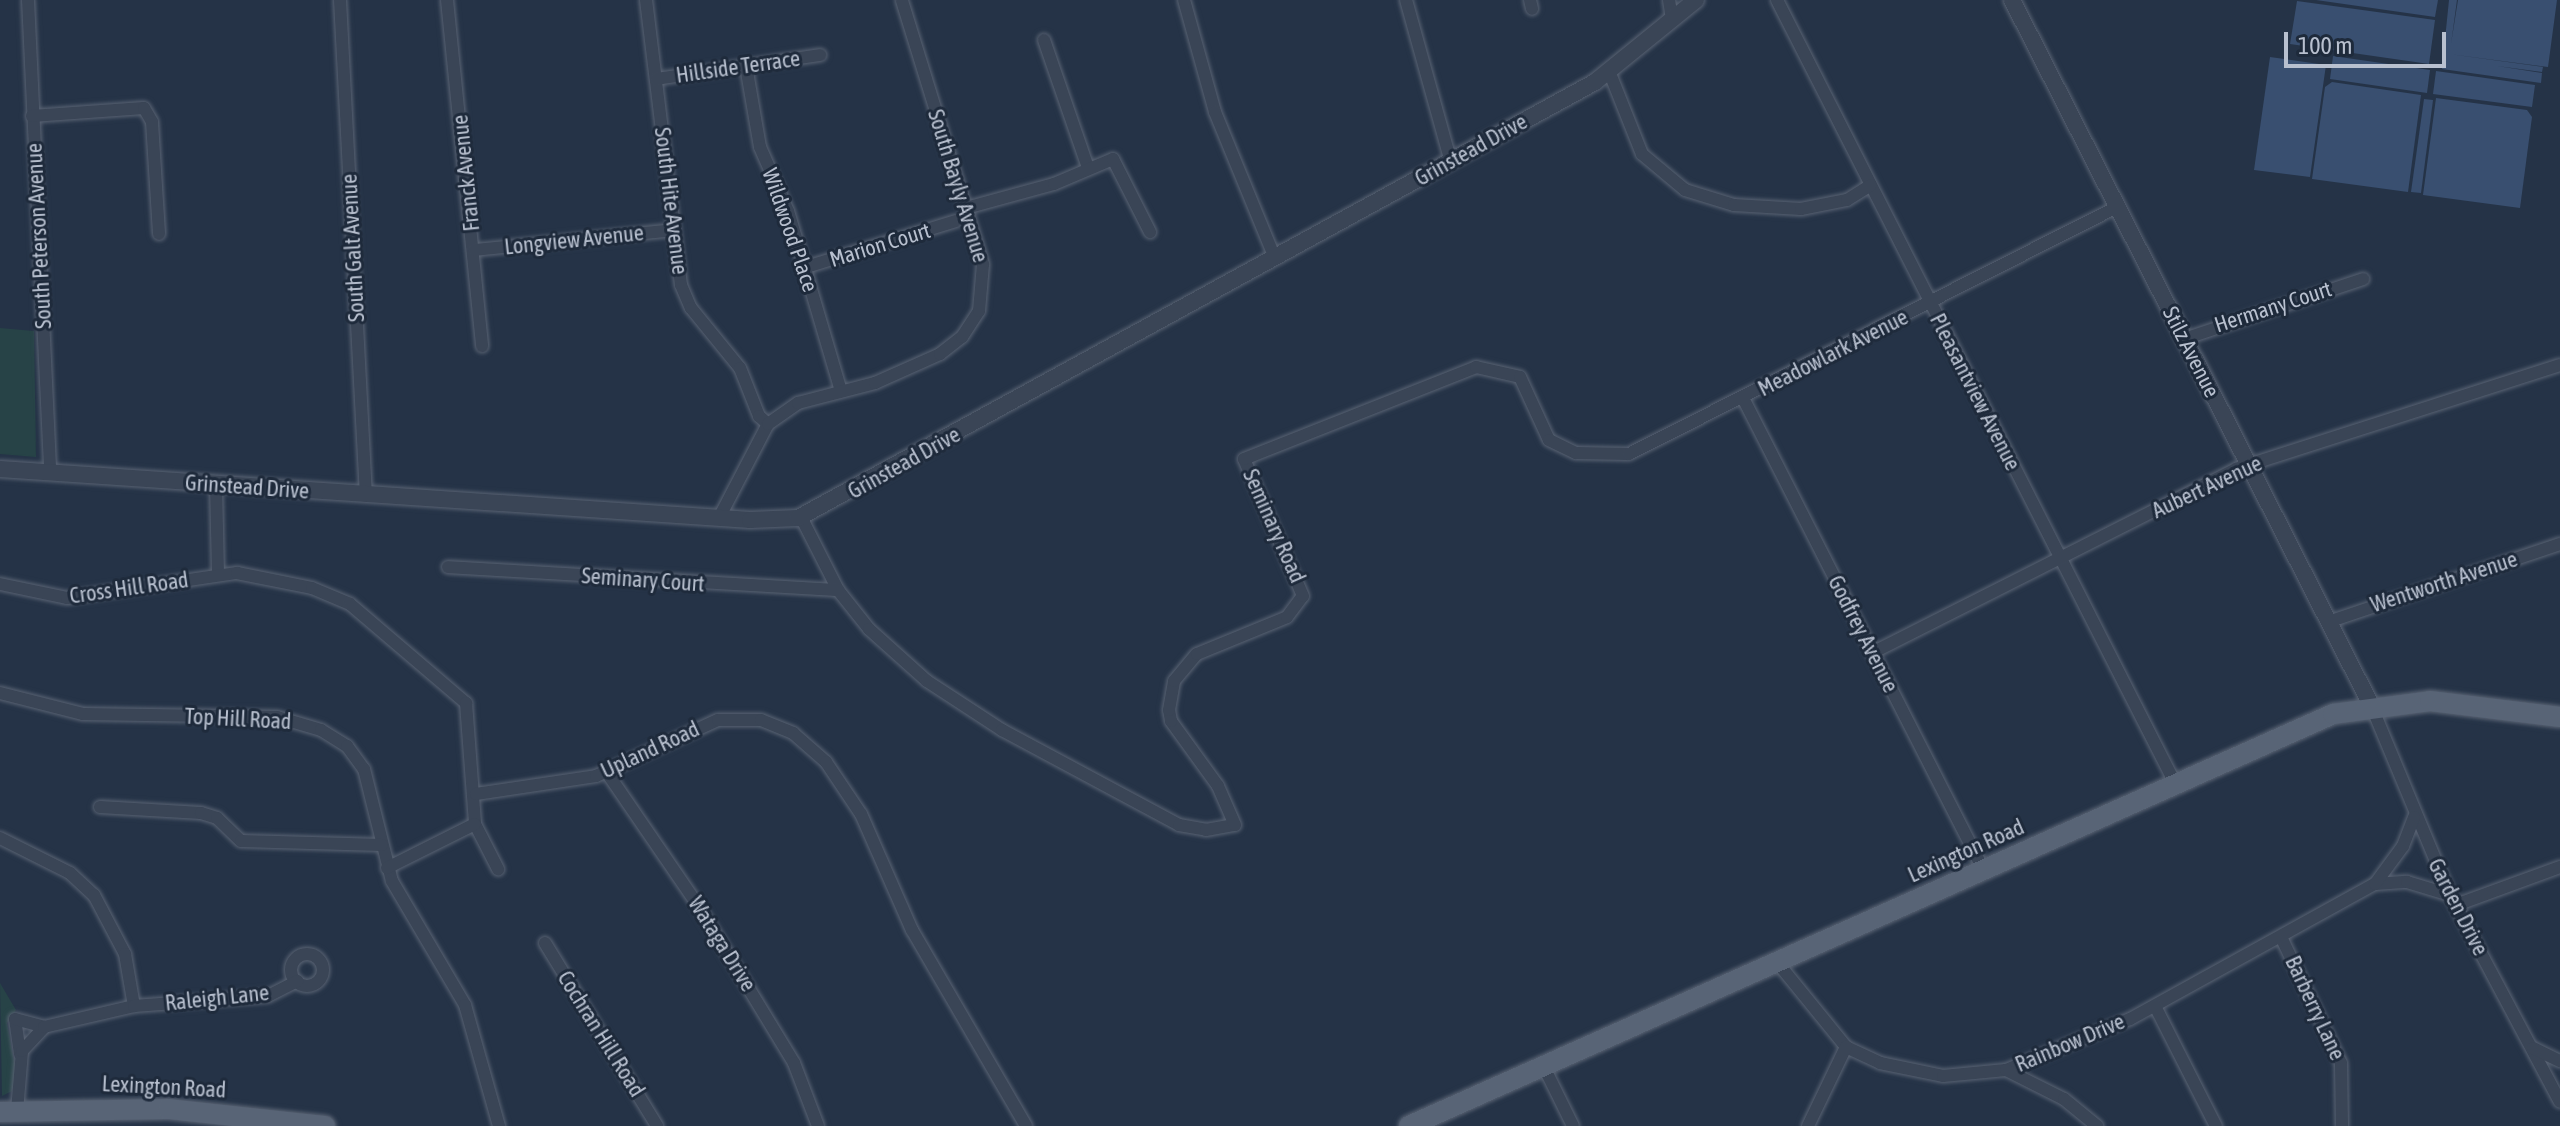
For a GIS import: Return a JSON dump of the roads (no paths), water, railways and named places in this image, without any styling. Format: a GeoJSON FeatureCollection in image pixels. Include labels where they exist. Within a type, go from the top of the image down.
{"type":"FeatureCollection","features":[{"type":"Feature","properties":{"kind":"main road","name":"Lexington Road"},"geometry":{"type":"LineString","coordinates":[[1409,1126],[2333,714],[2371,705],[2430,701],[2560,717]]}},
{"type":"Feature","properties":{"kind":"main road","name":"Lexington Road"},"geometry":{"type":"LineString","coordinates":[[8,1111],[168,1109],[325,1126]]}},
{"type":"Feature","properties":{"kind":"street","name":"South Peterson Avenue"},"geometry":{"type":"LineString","coordinates":[[28,0],[50,473]]}},
{"type":"Feature","properties":{"kind":"street","name":"South Galt Avenue"},"geometry":{"type":"LineString","coordinates":[[340,0],[366,495]]}},
{"type":"Feature","properties":{"kind":"street","name":"Franck Avenue"},"geometry":{"type":"LineString","coordinates":[[447,0],[482,346]]}},
{"type":"Feature","properties":{"kind":"street","name":"South Hite Avenue"},"geometry":{"type":"LineString","coordinates":[[646,0],[681,285],[691,308],[740,368],[759,416],[768,424]]}},
{"type":"Feature","properties":{"kind":"street","name":"South Bayly Avenue"},"geometry":{"type":"LineString","coordinates":[[719,518],[768,424],[798,403],[841,391],[940,354],[971,325],[985,277],[902,0]]}},
{"type":"Feature","properties":{"kind":"street"},"geometry":{"type":"LineString","coordinates":[[1184,0],[1215,112],[1275,258]]}},
{"type":"Feature","properties":{"kind":"street"},"geometry":{"type":"LineString","coordinates":[[1406,0],[1451,162]]}},
{"type":"Feature","properties":{"kind":"street"},"geometry":{"type":"LineString","coordinates":[[1669,0],[1672,20]]}},
{"type":"Feature","properties":{"kind":"street","name":"Grinstead Drive"},"geometry":{"type":"LineString","coordinates":[[0,469],[719,518],[801,517],[1451,162],[1609,71],[1696,0]]}},
{"type":"Feature","properties":{"kind":"street","name":"Pleasantview Avenue"},"geometry":{"type":"LineString","coordinates":[[1777,0],[2175,783]]}},
{"type":"Feature","properties":{"kind":"street","name":"Stilz Avenue"},"geometry":{"type":"LineString","coordinates":[[2012,0],[2371,705]]}},
{"type":"Feature","properties":{"kind":"street"},"geometry":{"type":"LineString","coordinates":[[1044,40],[1088,168]]}},
{"type":"Feature","properties":{"kind":"street","name":"Hillside Terrace"},"geometry":{"type":"LineString","coordinates":[[656,79],[820,55]]}},
{"type":"Feature","properties":{"kind":"street","name":"Wildwood Place"},"geometry":{"type":"LineString","coordinates":[[746,66],[760,147],[784,200],[841,391]]}},
{"type":"Feature","properties":{"kind":"street"},"geometry":{"type":"LineString","coordinates":[[1609,71],[1642,154],[1665,177],[1698,195],[1734,205],[1801,209],[1847,200],[1871,185]]}},
{"type":"Feature","properties":{"kind":"street"},"geometry":{"type":"LineString","coordinates":[[32,116],[144,108],[152,122],[159,234]]}},
{"type":"Feature","properties":{"kind":"street"},"geometry":{"type":"LineString","coordinates":[[966,208],[1054,184],[1113,159],[1150,232]]}},
{"type":"Feature","properties":{"kind":"street","name":"Meadowlark Avenue"},"geometry":{"type":"LineString","coordinates":[[1718,410],[2117,207]]}},
{"type":"Feature","properties":{"kind":"street","name":"Marion Court"},"geometry":{"type":"LineString","coordinates":[[803,268],[956,221]]}},
{"type":"Feature","properties":{"kind":"street","name":"Longview Avenue"},"geometry":{"type":"LineString","coordinates":[[474,250],[674,230]]}},
{"type":"Feature","properties":{"kind":"street","name":"Hermany Court"},"geometry":{"type":"LineString","coordinates":[[2184,339],[2363,279]]}},
{"type":"Feature","properties":{"kind":"street","name":"Aubert Avenue"},"geometry":{"type":"LineString","coordinates":[[1872,653],[2249,466],[2560,365]]}},
{"type":"Feature","properties":{"kind":"street","name":"Seminary Road"},"geometry":{"type":"LineString","coordinates":[[801,517],[838,590],[869,629],[927,681],[1002,730],[1179,825],[1206,830],[1235,825],[1218,786],[1171,721],[1169,710],[1174,681],[1197,654],[1287,617],[1303,596],[1244,459],[1476,367],[1520,377],[1549,440],[1576,453],[1629,454],[1718,410]]}},
{"type":"Feature","properties":{"kind":"street","name":"Godfrey Avenue"},"geometry":{"type":"LineString","coordinates":[[1743,398],[1983,869]]}},
{"type":"Feature","properties":{"kind":"street","name":"Cross Hill Road"},"geometry":{"type":"LineString","coordinates":[[0,584],[67,598],[218,575],[216,485]]}},
{"type":"Feature","properties":{"kind":"street","name":"Wentworth Avenue"},"geometry":{"type":"LineString","coordinates":[[2328,622],[2560,544]]}},
{"type":"Feature","properties":{"kind":"street","name":"Seminary Court"},"geometry":{"type":"LineString","coordinates":[[448,567],[838,590]]}},
{"type":"Feature","properties":{"kind":"street"},"geometry":{"type":"LineString","coordinates":[[218,575],[251,574],[335,596],[457,691],[471,722],[475,824],[498,869]]}},
{"type":"Feature","properties":{"kind":"street","name":"Top Hill Road"},"geometry":{"type":"LineString","coordinates":[[0,693],[83,714],[268,717],[321,730],[360,760],[387,868],[465,1005],[499,1126]]}},
{"type":"Feature","properties":{"kind":"street","name":"Garden Drive"},"geometry":{"type":"LineString","coordinates":[[2371,705],[2414,817],[2453,900],[2560,1102]]}},
{"type":"Feature","properties":{"kind":"street","name":"Upland Road"},"geometry":{"type":"LineString","coordinates":[[476,794],[576,781],[606,771],[718,720],[761,720],[803,740],[826,762],[861,814],[912,930],[1026,1126]]}},
{"type":"Feature","properties":{"kind":"street","name":"Wataga Drive"},"geometry":{"type":"LineString","coordinates":[[606,771],[686,886],[794,1063],[818,1126]]}},
{"type":"Feature","properties":{"kind":"street"},"geometry":{"type":"LineString","coordinates":[[100,807],[201,813],[217,818],[241,841],[382,845]]}},
{"type":"Feature","properties":{"kind":"street","name":"Rainbow Drive"},"geometry":{"type":"LineString","coordinates":[[1846,1047],[1924,1075],[2006,1070],[2155,1006],[2282,939],[2375,884],[2403,846],[2414,817]]}},
{"type":"Feature","properties":{"kind":"street"},"geometry":{"type":"LineString","coordinates":[[387,868],[475,824]]}},
{"type":"Feature","properties":{"kind":"street"},"geometry":{"type":"LineString","coordinates":[[0,838],[70,873],[94,895],[125,954],[134,1006],[44,1027],[30,1037],[21,1057],[8,1111]]}},
{"type":"Feature","properties":{"kind":"street"},"geometry":{"type":"LineString","coordinates":[[2375,884],[2407,882],[2453,900],[2560,867]]}},
{"type":"Feature","properties":{"kind":"street","name":"Barberry Lane"},"geometry":{"type":"LineString","coordinates":[[2282,939],[2341,1063],[2342,1126]]}},
{"type":"Feature","properties":{"kind":"street","name":"Cochran Hill Road"},"geometry":{"type":"LineString","coordinates":[[545,943],[657,1126]]}},
{"type":"Feature","properties":{"kind":"street"},"geometry":{"type":"LineString","coordinates":[[1777,962],[1846,1047],[1808,1126]]}},
{"type":"Feature","properties":{"kind":"street","name":"Raleigh Lane"},"geometry":{"type":"LineString","coordinates":[[134,1006],[261,997],[297,981]]}},
{"type":"Feature","properties":{"kind":"street"},"geometry":{"type":"LineString","coordinates":[[2155,1006],[2216,1126]]}},
{"type":"Feature","properties":{"kind":"street"},"geometry":{"type":"LineString","coordinates":[[21,1057],[15,1019],[44,1027]]}},
{"type":"Feature","properties":{"kind":"street"},"geometry":{"type":"LineString","coordinates":[[2533,1048],[2560,1061]]}},
{"type":"Feature","properties":{"kind":"street"},"geometry":{"type":"LineString","coordinates":[[1543,1065],[1573,1126]]}},
{"type":"Feature","properties":{"kind":"street"},"geometry":{"type":"LineString","coordinates":[[2006,1070],[2064,1099],[2097,1126]]}},
{"type":"Feature","properties":{"kind":"water"},"geometry":{"type":"Polygon","coordinates":[[[2316,0],[2438,0],[2435,17],[2316,0]]]}},
{"type":"Feature","properties":{"kind":"water"},"geometry":{"type":"Polygon","coordinates":[[[2449,0],[2457,0],[2451,44],[2458,0],[2557,0],[2548,67],[2449,54],[2543,67],[2542,72],[2497,66],[2542,73],[2541,83],[2442,69],[2449,0]]]}},
{"type":"Feature","properties":{"kind":"water"},"geometry":{"type":"Polygon","coordinates":[[[2297,1],[2435,20],[2429,64],[2290,44],[2297,1]]]}},
{"type":"Feature","properties":{"kind":"water"},"geometry":{"type":"Polygon","coordinates":[[[2333,56],[2430,70],[2427,93],[2330,79],[2333,56]]]}},
{"type":"Feature","properties":{"kind":"water"},"geometry":{"type":"Polygon","coordinates":[[[2270,57],[2326,65],[2310,177],[2254,170],[2270,57]]]}},
{"type":"Feature","properties":{"kind":"water"},"geometry":{"type":"Polygon","coordinates":[[[2436,71],[2535,85],[2532,107],[2433,94],[2436,71]]]}},
{"type":"Feature","properties":{"kind":"water"},"geometry":{"type":"Polygon","coordinates":[[[2332,82],[2421,95],[2408,192],[2312,179],[2325,87],[2332,82]]]}},
{"type":"Feature","properties":{"kind":"water"},"geometry":{"type":"Polygon","coordinates":[[[2436,98],[2527,110],[2532,117],[2520,208],[2423,195],[2436,98]]]}},
{"type":"Feature","properties":{"kind":"water"},"geometry":{"type":"Polygon","coordinates":[[[2424,99],[2433,100],[2421,193],[2411,192],[2424,99]]]}}]}
